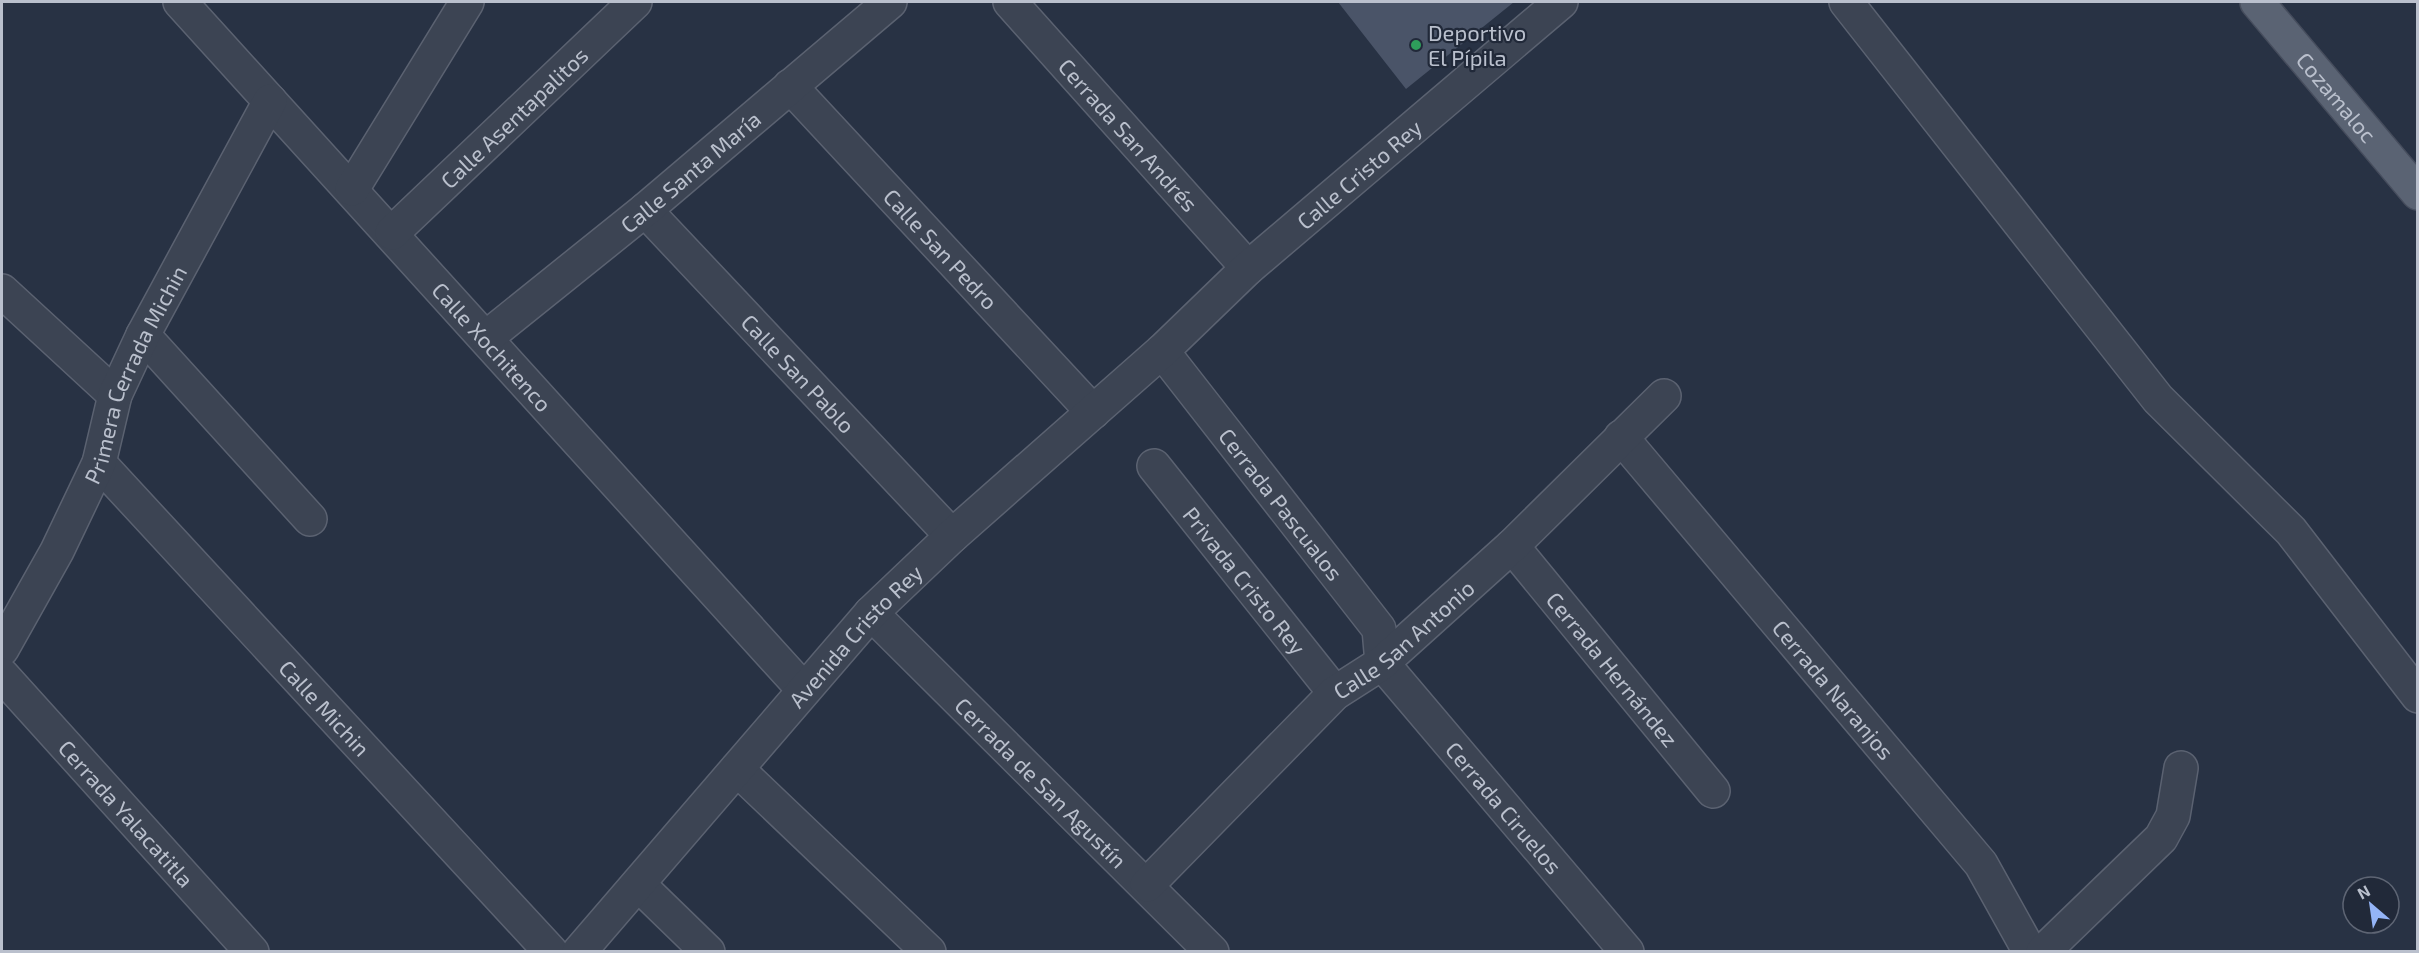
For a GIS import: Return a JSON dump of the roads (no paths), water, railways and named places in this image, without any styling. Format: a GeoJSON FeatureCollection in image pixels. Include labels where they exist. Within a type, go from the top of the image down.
{"type":"FeatureCollection","features":[{"type":"Feature","properties":{"kind":"main road","name":"Cozamaloc"},"geometry":{"type":"LineString","coordinates":[[2258,2],[2418,193]]}},
{"type":"Feature","properties":{"kind":"street"},"geometry":{"type":"LineString","coordinates":[[352,189],[467,2]]}},
{"type":"Feature","properties":{"kind":"street","name":"Calle Asentapalitos"},"geometry":{"type":"LineString","coordinates":[[392,233],[635,2]]}},
{"type":"Feature","properties":{"kind":"street","name":"Calle Santa María"},"geometry":{"type":"LineString","coordinates":[[486,337],[645,210],[890,2]]}},
{"type":"Feature","properties":{"kind":"street","name":"Cerrada San Andrés"},"geometry":{"type":"LineString","coordinates":[[1010,2],[1248,268]]}},
{"type":"Feature","properties":{"kind":"street","name":"Calle Cristo Rey"},"geometry":{"type":"LineString","coordinates":[[1162,351],[1248,268],[1561,2]]}},
{"type":"Feature","properties":{"kind":"street"},"geometry":{"type":"LineString","coordinates":[[1846,2],[2158,399],[2291,531],[2418,696]]}},
{"type":"Feature","properties":{"kind":"street","name":"Calle Xochitenco"},"geometry":{"type":"LineString","coordinates":[[187,4],[270,100],[804,690]]}},
{"type":"Feature","properties":{"kind":"street","name":"Calle San Pedro"},"geometry":{"type":"LineString","coordinates":[[790,86],[1093,412]]}},
{"type":"Feature","properties":{"kind":"street","name":"Primera Cerrada Michin"},"geometry":{"type":"LineString","coordinates":[[2,649],[13,601],[57,551],[99,463],[115,395],[143,335],[270,100]]}},
{"type":"Feature","properties":{"kind":"street","name":"Calle San Pablo"},"geometry":{"type":"LineString","coordinates":[[645,210],[952,536]]}},
{"type":"Feature","properties":{"kind":"street"},"geometry":{"type":"LineString","coordinates":[[2,291],[115,395]]}},
{"type":"Feature","properties":{"kind":"street"},"geometry":{"type":"LineString","coordinates":[[143,335],[310,519]]}},
{"type":"Feature","properties":{"kind":"street","name":"Avenida Cristo Rey"},"geometry":{"type":"LineString","coordinates":[[579,951],[871,614],[952,536],[1162,351]]}},
{"type":"Feature","properties":{"kind":"street","name":"Cerrada Pascualos"},"geometry":{"type":"LineString","coordinates":[[1162,351],[1379,629],[1382,637],[1382,663]]}},
{"type":"Feature","properties":{"kind":"street","name":"Calle San Antonio"},"geometry":{"type":"LineString","coordinates":[[1147,885],[1335,693],[1382,663],[1512,546],[1664,396]]}},
{"type":"Feature","properties":{"kind":"street","name":"Cerrada Naranjos"},"geometry":{"type":"LineString","coordinates":[[1621,437],[1980,864],[2030,951]]}},
{"type":"Feature","properties":{"kind":"street","name":"Calle Michin"},"geometry":{"type":"LineString","coordinates":[[99,463],[551,951]]}},
{"type":"Feature","properties":{"kind":"street","name":"Privada Cristo Rey"},"geometry":{"type":"LineString","coordinates":[[1154,466],[1335,693]]}},
{"type":"Feature","properties":{"kind":"street","name":"Cerrada Hernández"},"geometry":{"type":"LineString","coordinates":[[1512,546],[1713,791]]}},
{"type":"Feature","properties":{"kind":"street","name":"Cerrada de San Agustín"},"geometry":{"type":"LineString","coordinates":[[871,614],[1212,951]]}},
{"type":"Feature","properties":{"kind":"street","name":"Cerrada Ciruelos"},"geometry":{"type":"LineString","coordinates":[[1382,663],[1627,951]]}},
{"type":"Feature","properties":{"kind":"street","name":"Cerrada Yalacatitla"},"geometry":{"type":"LineString","coordinates":[[2,675],[252,951]]}},
{"type":"Feature","properties":{"kind":"street"},"geometry":{"type":"LineString","coordinates":[[2043,951],[2161,838],[2173,816],[2181,768]]}},
{"type":"Feature","properties":{"kind":"street"},"geometry":{"type":"LineString","coordinates":[[737,769],[928,951]]}},
{"type":"Feature","properties":{"kind":"street"},"geometry":{"type":"LineString","coordinates":[[638,884],[708,951]]}},
{"type":"Feature","properties":{"kind":"place","name":"Deportivo El Pípila"},"geometry":{"type":"Point","coordinates":[1416,45]}}]}
